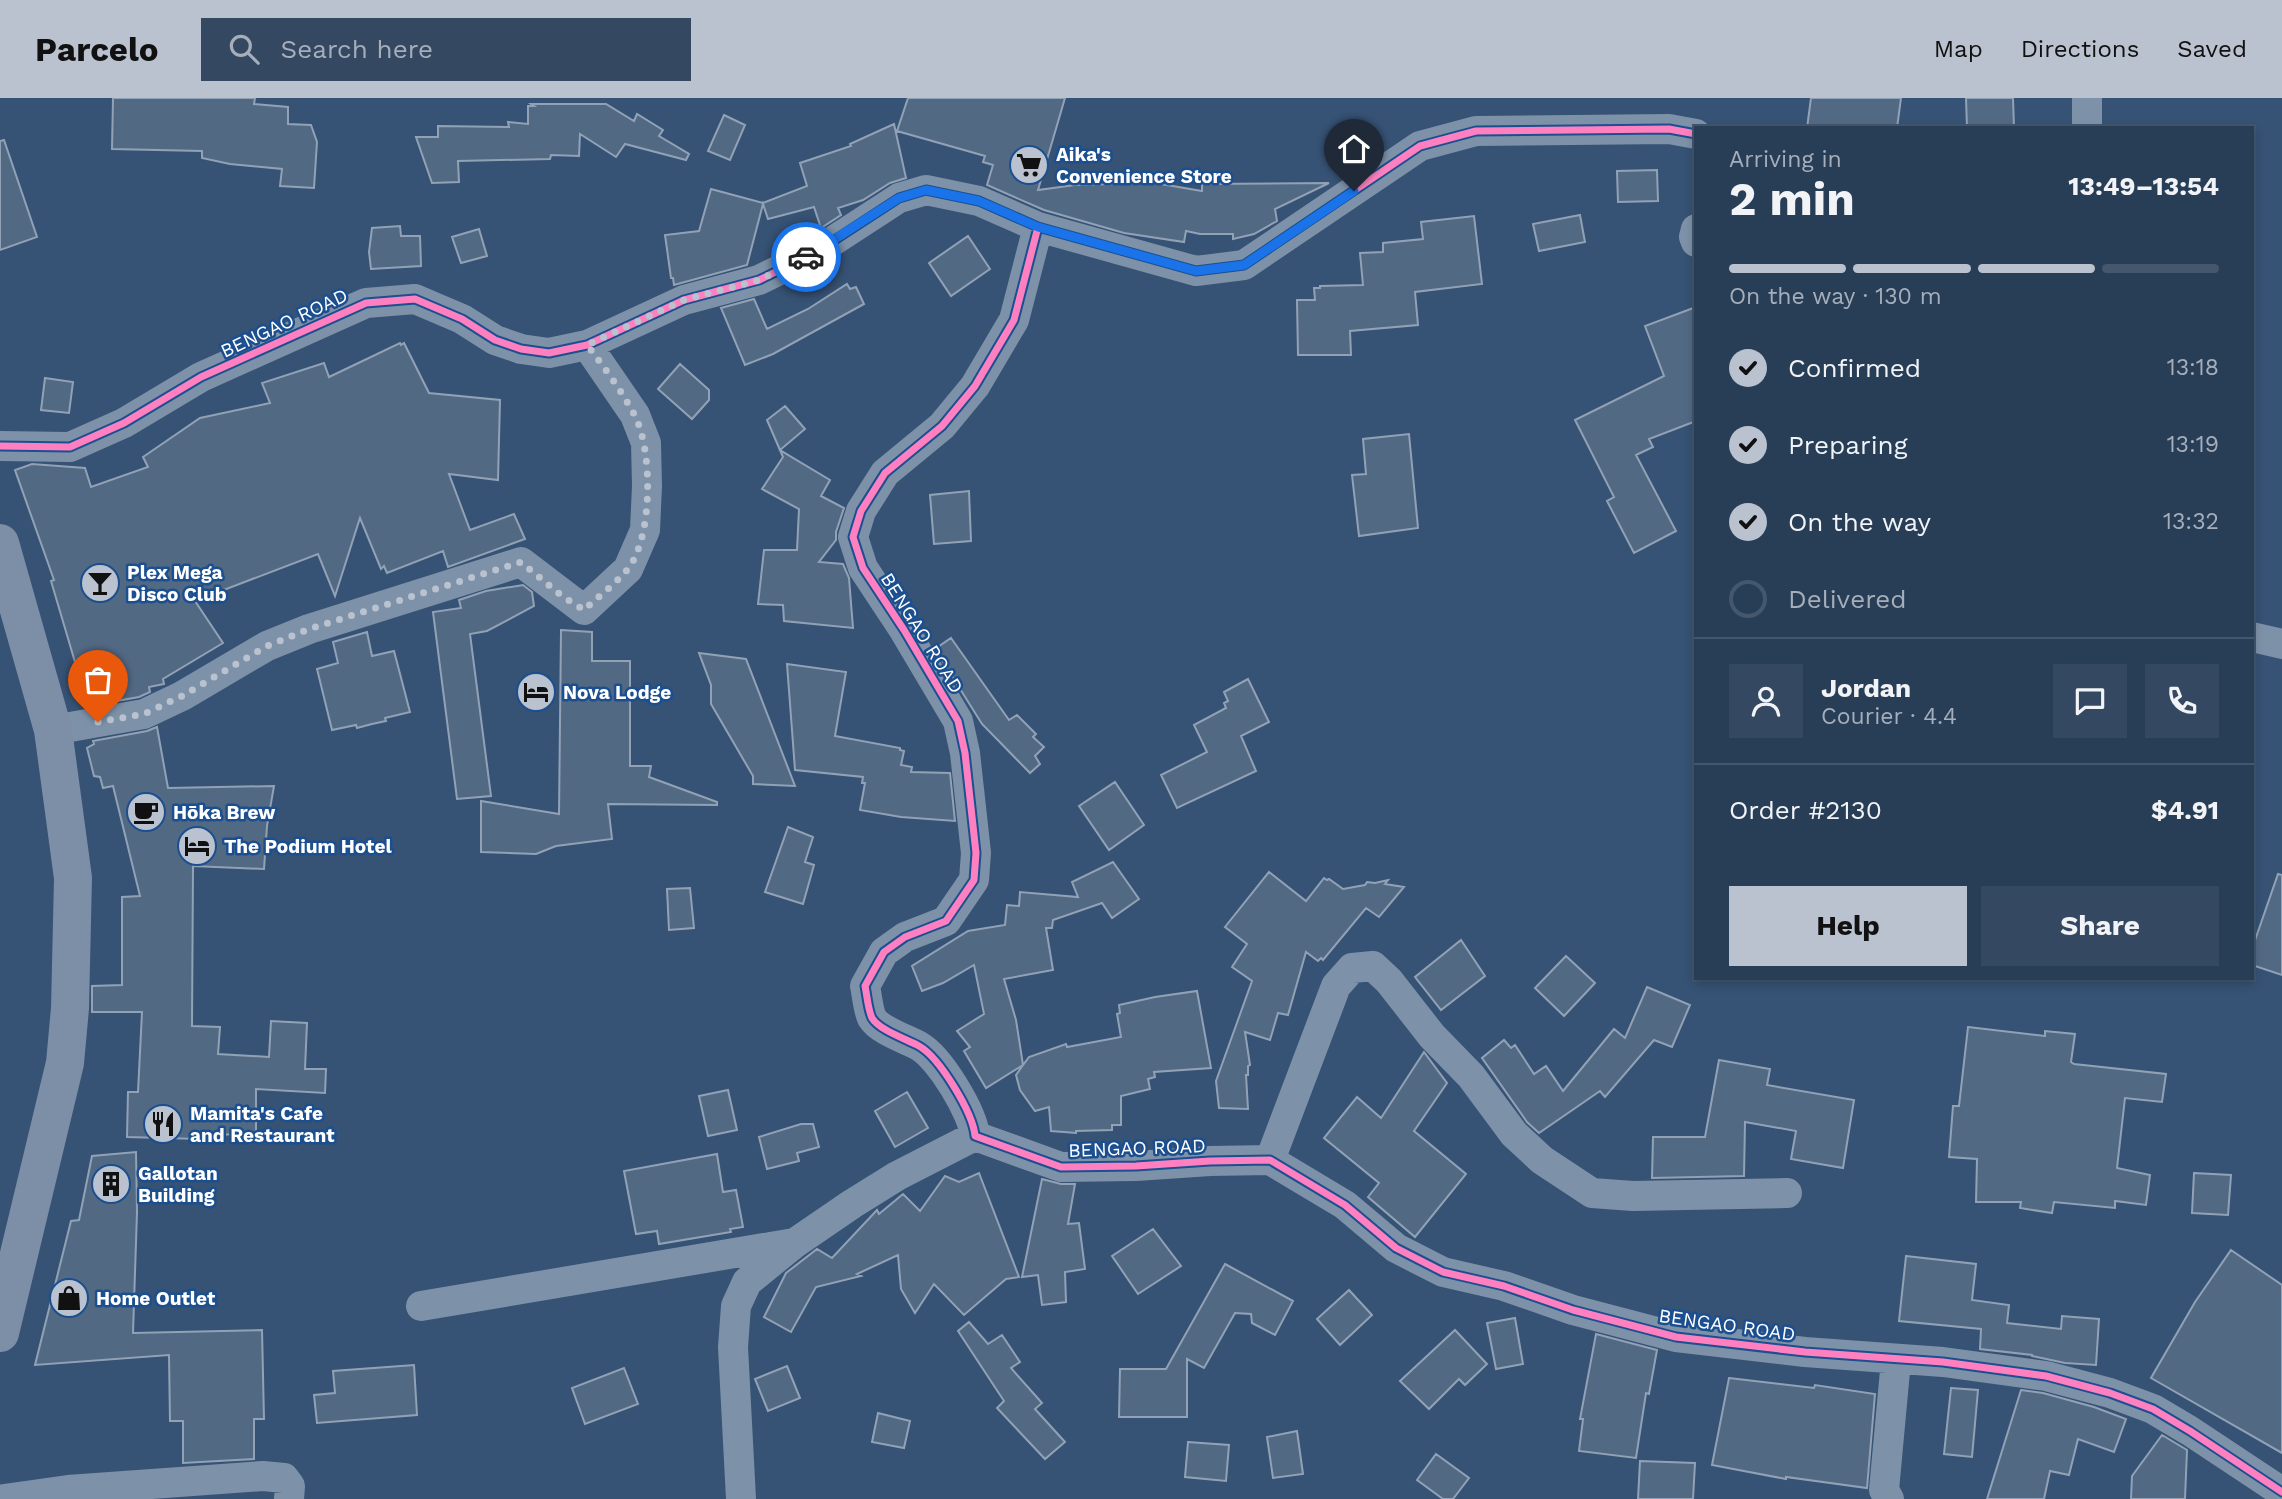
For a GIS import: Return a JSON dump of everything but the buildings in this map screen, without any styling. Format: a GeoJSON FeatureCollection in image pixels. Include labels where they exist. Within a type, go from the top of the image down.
{"type":"FeatureCollection","features":[{"type":"Feature","properties":{"kind":"main road"},"geometry":{"type":"LineString","coordinates":[[0,543],[52,730],[73,878],[70,1008],[65,1063],[0,1333]]}},
{"type":"Feature","properties":{"kind":"street"},"geometry":{"type":"LineString","coordinates":[[2087,98],[2087,126]]}},
{"type":"Feature","properties":{"kind":"street"},"geometry":{"type":"LineString","coordinates":[[1038,227],[1196,271],[1244,265],[1420,146],[1476,131],[1669,129],[1694,134]]}},
{"type":"Feature","properties":{"kind":"street","name":"BENGAO ROAD"},"geometry":{"type":"LineString","coordinates":[[0,446],[70,447],[124,423],[201,377],[366,303],[415,299],[463,319],[495,340],[521,349],[549,353],[587,345],[684,300],[759,280],[816,252],[899,198],[926,190],[979,201],[1038,227],[1014,320],[975,386],[942,426],[886,473],[860,511],[853,537],[863,568],[911,641],[958,721],[965,753],[976,853],[975,880],[946,921],[905,937],[884,952],[865,986],[872,1018],[887,1030],[922,1047],[940,1064],[970,1117],[975,1136],[1061,1167],[1270,1160],[1345,1205],[1396,1248],[1443,1272],[1504,1286],[1573,1310],[1676,1338],[1896,1360],[1942,1362],[2046,1376],[2110,1393],[2153,1409],[2282,1492]]}},
{"type":"Feature","properties":{"kind":"street"},"geometry":{"type":"LineString","coordinates":[[52,730],[144,714],[182,696],[267,646],[332,622],[521,562],[562,596],[584,610],[628,569],[645,530],[647,486],[646,443],[635,415],[587,345]]}},
{"type":"Feature","properties":{"kind":"street"},"geometry":{"type":"LineString","coordinates":[[2254,636],[2282,643]]}},
{"type":"Feature","properties":{"kind":"street"},"geometry":{"type":"LineString","coordinates":[[1270,1160],[1336,986],[1352,968],[1373,966],[1389,981],[1432,1036],[1471,1076],[1514,1134],[1542,1160],[1592,1193],[1633,1196],[1787,1193]]}},
{"type":"Feature","properties":{"kind":"street"},"geometry":{"type":"LineString","coordinates":[[741,1499],[733,1347],[736,1306],[747,1282],[794,1243],[897,1176],[975,1136]]}},
{"type":"Feature","properties":{"kind":"street"},"geometry":{"type":"LineString","coordinates":[[421,1307],[794,1243]]}},
{"type":"Feature","properties":{"kind":"street"},"geometry":{"type":"LineString","coordinates":[[1889,1499],[1884,1490],[1896,1360]]}},
{"type":"Feature","properties":{"kind":"street"},"geometry":{"type":"LineString","coordinates":[[4,1499],[68,1490],[274,1476],[285,1478],[290,1486],[289,1499]]}},
{"type":"Feature","properties":{"kind":"cycle path"},"geometry":{"type":"LineString","coordinates":[[0,446],[70,447],[124,423],[201,377],[366,303],[415,299],[462,319],[495,340],[521,349],[549,353],[587,345],[684,300],[759,280],[816,252],[899,198],[926,190],[979,201],[1038,227],[1196,271],[1244,265],[1420,146],[1476,131],[1669,129],[1694,134]]}},
{"type":"Feature","properties":{"kind":"cycle path"},"geometry":{"type":"LineString","coordinates":[[1038,227],[1014,320],[975,386],[942,426],[885,473],[861,511],[853,537],[863,568],[904,630],[958,721],[965,753],[976,853],[974,880],[946,921],[905,937],[884,952],[865,986],[869,1007],[875,1022],[919,1046],[936,1062],[962,1101],[975,1136],[1061,1167],[1270,1160],[1345,1205],[1396,1248],[1443,1272],[1504,1286],[1573,1310],[1676,1337],[1805,1352],[1943,1362],[2046,1376],[2110,1393],[2153,1409],[2282,1492]]}},
{"type":"Feature","properties":{"kind":"way so far"},"geometry":{"type":"LineString","coordinates":[[98,722],[144,714],[182,696],[267,646],[309,629],[521,562],[562,596],[584,610],[628,569],[645,530],[647,486],[646,443],[635,415],[587,345],[684,300],[759,280],[806,257]]}},
{"type":"Feature","properties":{"kind":"place","name":"Aika's Convenience Store"},"geometry":{"type":"Point","coordinates":[1029,165]}},
{"type":"Feature","properties":{"kind":"place","name":"Plex Mega Disco Club"},"geometry":{"type":"Point","coordinates":[100,583]}},
{"type":"Feature","properties":{"kind":"place","name":"Nova Lodge"},"geometry":{"type":"Point","coordinates":[536,692]}},
{"type":"Feature","properties":{"kind":"place","name":"Hōka Brew"},"geometry":{"type":"Point","coordinates":[146,812]}},
{"type":"Feature","properties":{"kind":"place","name":"The Podium Hotel"},"geometry":{"type":"Point","coordinates":[197,846]}},
{"type":"Feature","properties":{"kind":"place","name":"Mamita's Cafe and Restaurant"},"geometry":{"type":"Point","coordinates":[163,1124]}},
{"type":"Feature","properties":{"kind":"place","name":"Gallotan Building"},"geometry":{"type":"Point","coordinates":[111,1184]}},
{"type":"Feature","properties":{"kind":"place","name":"Home Outlet"},"geometry":{"type":"Point","coordinates":[69,1298]}},
{"type":"Feature","properties":{"kind":"route"},"geometry":{"type":"LineString","coordinates":[[806,257],[899,198],[926,190],[979,201],[1038,227],[1196,271],[1244,265],[1354,191]]}}]}
